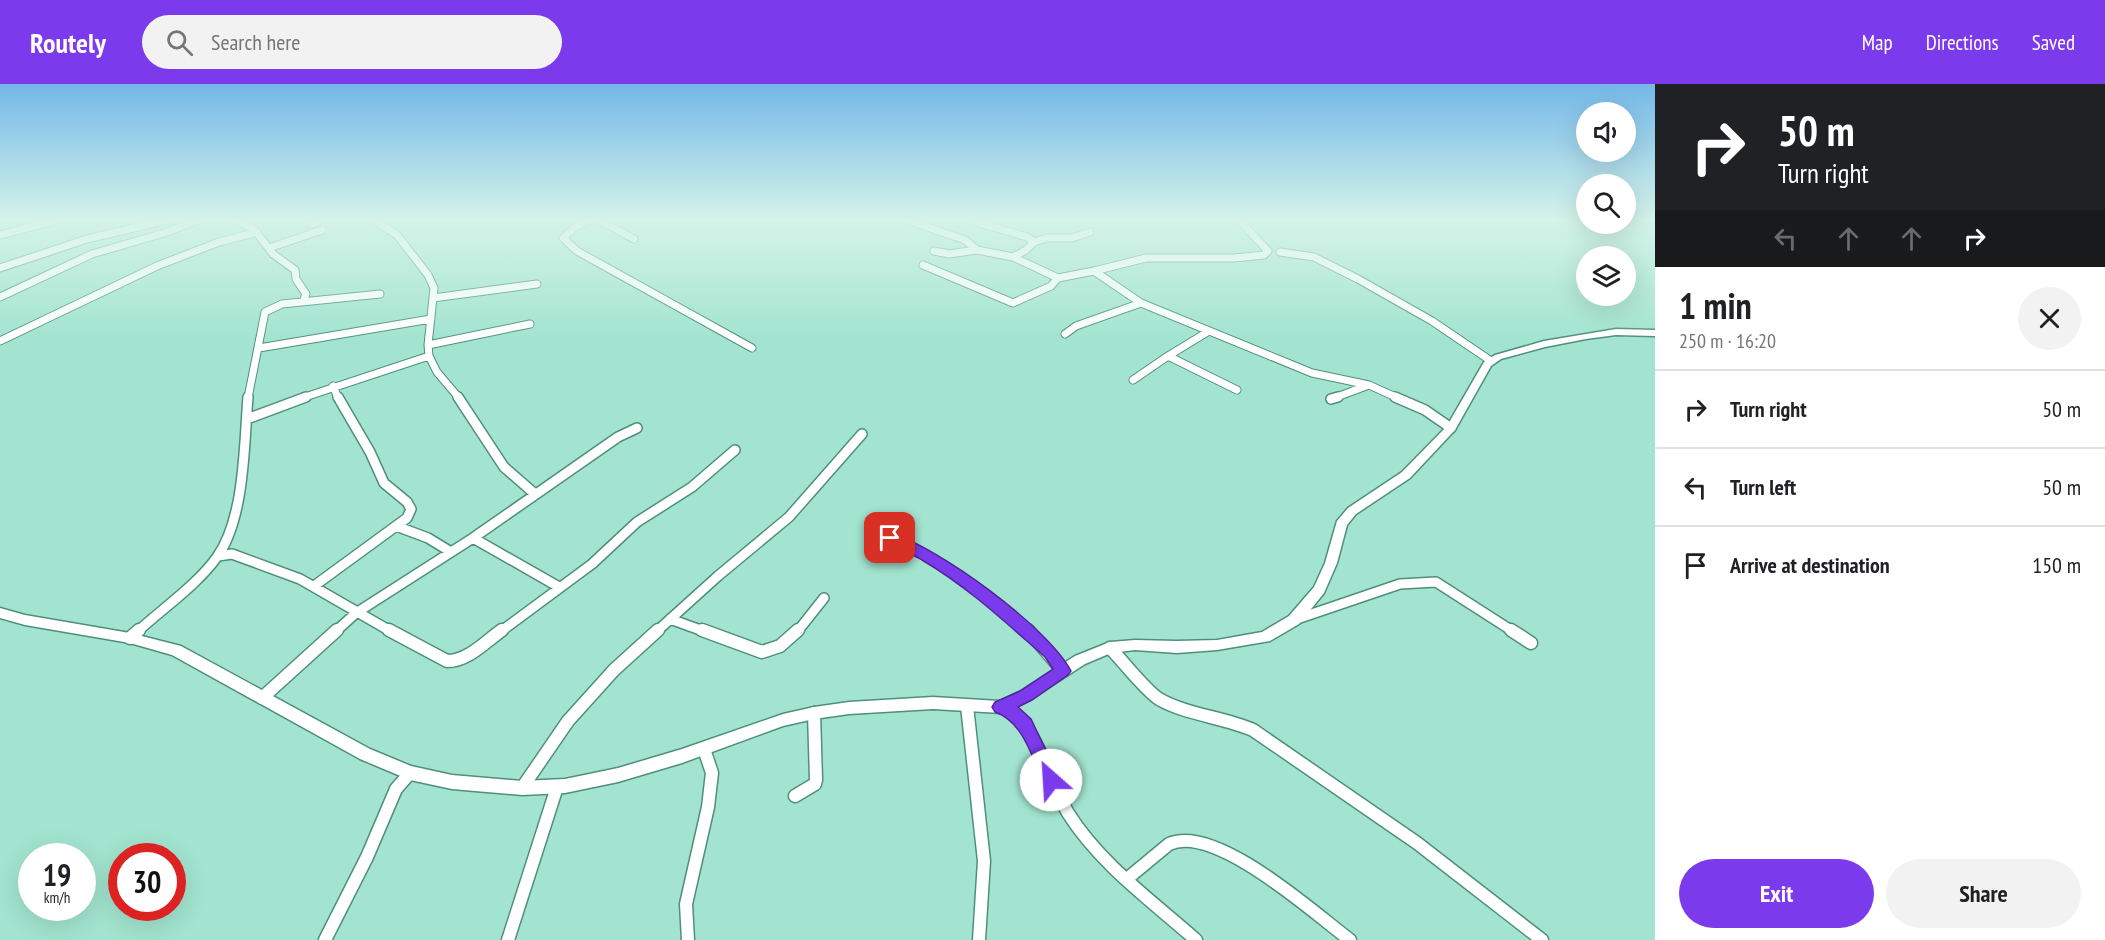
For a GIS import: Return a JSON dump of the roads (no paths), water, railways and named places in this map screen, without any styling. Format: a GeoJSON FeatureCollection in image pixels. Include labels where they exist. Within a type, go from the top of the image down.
{"type":"FeatureCollection","features":[{"type":"Feature","properties":{"kind":"street"},"geometry":{"type":"LineString","coordinates":[[0,268],[24,260]]}},
{"type":"Feature","properties":{"kind":"street"},"geometry":{"type":"LineString","coordinates":[[0,297],[79,260]]}},
{"type":"Feature","properties":{"kind":"street"},"geometry":{"type":"LineString","coordinates":[[0,341],[43,322],[66,308],[173,260]]}},
{"type":"Feature","properties":{"kind":"street"},"geometry":{"type":"LineString","coordinates":[[283,260],[295,270],[296,279],[306,294],[303,302]]}},
{"type":"Feature","properties":{"kind":"street"},"geometry":{"type":"LineString","coordinates":[[418,260],[434,288],[428,345],[429,356],[437,372],[454,391],[504,467],[535,494]]}},
{"type":"Feature","properties":{"kind":"street"},"geometry":{"type":"LineString","coordinates":[[592,260],[752,348]]}},
{"type":"Feature","properties":{"kind":"street"},"geometry":{"type":"LineString","coordinates":[[1019,260],[1058,278],[1138,260]]}},
{"type":"Feature","properties":{"kind":"street"},"geometry":{"type":"LineString","coordinates":[[1320,260],[1432,321],[1491,361]]}},
{"type":"Feature","properties":{"kind":"street"},"geometry":{"type":"LineString","coordinates":[[923,265],[1013,303],[1051,286],[1058,278]]}},
{"type":"Feature","properties":{"kind":"street"},"geometry":{"type":"LineString","coordinates":[[1094,271],[1141,303],[1312,373],[1369,386],[1425,410],[1451,428]]}},
{"type":"Feature","properties":{"kind":"street"},"geometry":{"type":"LineString","coordinates":[[433,298],[537,284]]}},
{"type":"Feature","properties":{"kind":"street"},"geometry":{"type":"LineString","coordinates":[[130,638],[219,556],[238,505],[250,380],[267,310],[282,304],[380,294]]}},
{"type":"Feature","properties":{"kind":"street"},"geometry":{"type":"LineString","coordinates":[[1065,334],[1076,326],[1141,303]]}},
{"type":"Feature","properties":{"kind":"street"},"geometry":{"type":"LineString","coordinates":[[259,348],[431,319]]}},
{"type":"Feature","properties":{"kind":"street"},"geometry":{"type":"LineString","coordinates":[[428,345],[530,324]]}},
{"type":"Feature","properties":{"kind":"street"},"geometry":{"type":"LineString","coordinates":[[1133,380],[1209,331]]}},
{"type":"Feature","properties":{"kind":"street"},"geometry":{"type":"LineString","coordinates":[[1294,620],[1319,590],[1331,563],[1341,524],[1352,512],[1406,475],[1451,428],[1482,371],[1491,361],[1544,344],[1586,336],[1616,332],[1655,333]]}},
{"type":"Feature","properties":{"kind":"street"},"geometry":{"type":"LineString","coordinates":[[247,419],[333,386],[429,356]]}},
{"type":"Feature","properties":{"kind":"street"},"geometry":{"type":"LineString","coordinates":[[1168,356],[1237,390]]}},
{"type":"Feature","properties":{"kind":"street"},"geometry":{"type":"LineString","coordinates":[[314,586],[407,518],[411,509],[407,502],[384,483],[370,452],[342,406],[333,386]]}},
{"type":"Feature","properties":{"kind":"street"},"geometry":{"type":"LineString","coordinates":[[1330,399],[1369,386]]}},
{"type":"Feature","properties":{"kind":"street"},"geometry":{"type":"LineString","coordinates":[[262,698],[356,613],[472,538],[618,437],[637,428]]}},
{"type":"Feature","properties":{"kind":"street"},"geometry":{"type":"LineString","coordinates":[[522,788],[568,721],[614,670],[789,517],[862,434]]}},
{"type":"Feature","properties":{"kind":"street"},"geometry":{"type":"LineString","coordinates":[[219,556],[232,554],[314,586],[356,613],[447,661],[457,661],[592,564],[637,522],[692,487],[735,450]]}},
{"type":"Feature","properties":{"kind":"street"},"geometry":{"type":"LineString","coordinates":[[396,526],[428,538],[451,552]]}},
{"type":"Feature","properties":{"kind":"street"},"geometry":{"type":"LineString","coordinates":[[883,536],[908,545],[983,593],[1050,652],[1063,671]]}},
{"type":"Feature","properties":{"kind":"street"},"geometry":{"type":"LineString","coordinates":[[472,538],[559,587]]}},
{"type":"Feature","properties":{"kind":"street"},"geometry":{"type":"LineString","coordinates":[[1001,707],[1026,695],[1080,660],[1110,648],[1135,645],[1177,647],[1217,645],[1265,637],[1294,620],[1400,584],[1436,582],[1531,643]]}},
{"type":"Feature","properties":{"kind":"street"},"geometry":{"type":"LineString","coordinates":[[670,619],[762,652],[771,652],[788,639],[824,598]]}},
{"type":"Feature","properties":{"kind":"street"},"geometry":{"type":"LineString","coordinates":[[0,613],[45,624],[130,638],[176,650],[365,754],[410,773],[452,782],[522,788],[556,787],[618,774],[704,748],[783,720],[849,708],[933,703],[1008,708],[1025,724],[1042,764],[1074,821],[1097,852],[1196,940]]}},
{"type":"Feature","properties":{"kind":"street"},"geometry":{"type":"LineString","coordinates":[[1110,648],[1157,698],[1172,705],[1237,723],[1253,730],[1417,843],[1542,940]]}},
{"type":"Feature","properties":{"kind":"street"},"geometry":{"type":"LineString","coordinates":[[967,706],[984,861],[979,940]]}},
{"type":"Feature","properties":{"kind":"street"},"geometry":{"type":"LineString","coordinates":[[795,796],[814,784],[816,780],[814,713]]}},
{"type":"Feature","properties":{"kind":"street"},"geometry":{"type":"LineString","coordinates":[[688,940],[686,904],[708,807],[712,773],[704,748]]}},
{"type":"Feature","properties":{"kind":"street"},"geometry":{"type":"LineString","coordinates":[[325,940],[368,857],[396,789],[410,773]]}},
{"type":"Feature","properties":{"kind":"street"},"geometry":{"type":"LineString","coordinates":[[508,940],[556,787]]}},
{"type":"Feature","properties":{"kind":"street"},"geometry":{"type":"LineString","coordinates":[[1128,878],[1164,848],[1177,841],[1194,839],[1260,872],[1350,940]]}}]}
